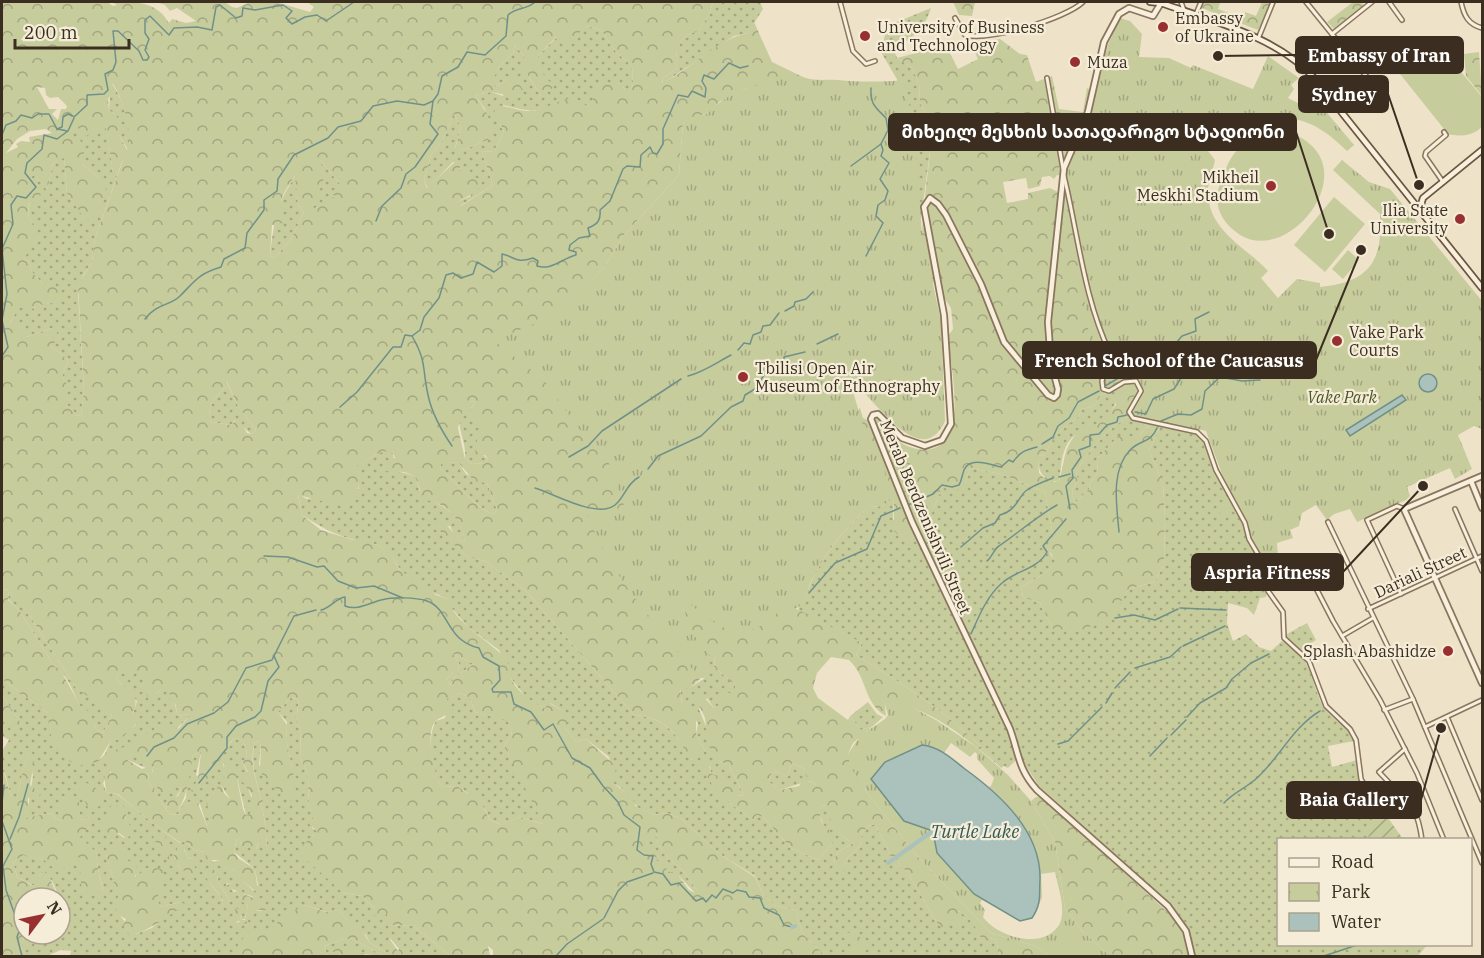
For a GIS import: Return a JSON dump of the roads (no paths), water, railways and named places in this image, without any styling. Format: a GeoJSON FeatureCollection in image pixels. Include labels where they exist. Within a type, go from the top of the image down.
{"type":"FeatureCollection","features":[{"type":"Feature","properties":{"kind":"street"},"geometry":{"type":"LineString","coordinates":[[840,2],[853,51],[860,61],[866,64],[875,61]]}},
{"type":"Feature","properties":{"kind":"street"},"geometry":{"type":"LineString","coordinates":[[954,18],[965,35],[981,35],[1004,32],[1061,15],[1083,2]]}},
{"type":"Feature","properties":{"kind":"street"},"geometry":{"type":"LineString","coordinates":[[1150,2],[1161,2],[1258,39],[1283,50],[1308,71],[1482,288]]}},
{"type":"Feature","properties":{"kind":"street","name":"Merab Berdzenishvili Street"},"geometry":{"type":"LineString","coordinates":[[1161,2],[1153,16],[1129,8],[1116,19],[1104,42],[1086,118],[1064,172],[1048,322],[1051,363],[1058,395],[1054,398],[1048,395],[1004,342],[981,284],[946,215],[930,198],[924,207],[944,315],[951,412],[950,429],[939,442],[920,446],[902,438],[879,414],[873,415],[871,419],[912,522],[1010,729],[1019,765],[1024,774],[1037,790],[1168,906],[1186,931],[1192,957]]}},
{"type":"Feature","properties":{"kind":"street"},"geometry":{"type":"LineString","coordinates":[[1180,2],[1184,12]]}},
{"type":"Feature","properties":{"kind":"street"},"geometry":{"type":"LineString","coordinates":[[1195,16],[1201,2]]}},
{"type":"Feature","properties":{"kind":"street"},"geometry":{"type":"LineString","coordinates":[[1258,39],[1273,2]]}},
{"type":"Feature","properties":{"kind":"street"},"geometry":{"type":"LineString","coordinates":[[1307,2],[1375,87]]}},
{"type":"Feature","properties":{"kind":"street"},"geometry":{"type":"LineString","coordinates":[[1332,33],[1372,2]]}},
{"type":"Feature","properties":{"kind":"street"},"geometry":{"type":"LineString","coordinates":[[1389,2],[1402,20]]}},
{"type":"Feature","properties":{"kind":"street"},"geometry":{"type":"LineString","coordinates":[[1461,2],[1465,17],[1472,24],[1482,28]]}},
{"type":"Feature","properties":{"kind":"street"},"geometry":{"type":"LineString","coordinates":[[1047,78],[1064,172],[1096,318],[1102,340],[1110,353],[1102,381],[1103,389],[1109,391],[1124,382],[1136,381],[1141,391],[1129,412],[1133,418],[1145,423],[1182,428],[1202,436],[1216,470],[1245,523],[1249,539],[1265,564],[1270,580],[1268,591],[1283,612],[1284,638],[1309,662],[1326,706],[1350,729],[1356,740],[1361,779],[1365,786],[1379,785],[1397,790]]}},
{"type":"Feature","properties":{"kind":"street"},"geometry":{"type":"LineString","coordinates":[[1443,182],[1425,156],[1426,152],[1446,135],[1444,132]]}},
{"type":"Feature","properties":{"kind":"street"},"geometry":{"type":"LineString","coordinates":[[1420,210],[1423,198],[1482,150]]}},
{"type":"Feature","properties":{"kind":"street"},"geometry":{"type":"LineString","coordinates":[[1408,194],[1423,198]]}},
{"type":"Feature","properties":{"kind":"street"},"geometry":{"type":"LineString","coordinates":[[1404,509],[1482,476]]}},
{"type":"Feature","properties":{"kind":"street"},"geometry":{"type":"LineString","coordinates":[[1471,481],[1482,508]]}},
{"type":"Feature","properties":{"kind":"street"},"geometry":{"type":"LineString","coordinates":[[1401,594],[1367,520],[1397,506],[1404,509],[1482,683]]}},
{"type":"Feature","properties":{"kind":"street"},"geometry":{"type":"LineString","coordinates":[[1455,509],[1482,571]]}},
{"type":"Feature","properties":{"kind":"street"},"geometry":{"type":"LineString","coordinates":[[1328,522],[1413,699],[1472,838]]}},
{"type":"Feature","properties":{"kind":"street","name":"Dariali Street"},"geometry":{"type":"LineString","coordinates":[[1368,609],[1482,556]]}},
{"type":"Feature","properties":{"kind":"street"},"geometry":{"type":"LineString","coordinates":[[1304,564],[1405,749],[1443,838]]}},
{"type":"Feature","properties":{"kind":"street","name":"Dariali Street"},"geometry":{"type":"LineString","coordinates":[[1342,636],[1373,618]]}},
{"type":"Feature","properties":{"kind":"street"},"geometry":{"type":"LineString","coordinates":[[1384,710],[1413,699]]}},
{"type":"Feature","properties":{"kind":"street"},"geometry":{"type":"LineString","coordinates":[[1425,727],[1482,700]]}},
{"type":"Feature","properties":{"kind":"street"},"geometry":{"type":"LineString","coordinates":[[1447,717],[1482,800]]}},
{"type":"Feature","properties":{"kind":"street"},"geometry":{"type":"LineString","coordinates":[[1405,749],[1379,772],[1412,806],[1421,838]]}},
{"type":"Feature","properties":{"kind":"street"},"geometry":{"type":"LineString","coordinates":[[1472,839],[1482,863]]}},
{"type":"Feature","properties":{"kind":"water"},"geometry":{"type":"Polygon","coordinates":[[[1424,374],[1432,374],[1437,379],[1435,390],[1424,392],[1419,387],[1419,379],[1424,374]]]}},
{"type":"Feature","properties":{"kind":"water"},"geometry":{"type":"Polygon","coordinates":[[[1402,395],[1406,400],[1350,436],[1346,430],[1402,395]]]}},
{"type":"Feature","properties":{"kind":"water","name":"Turtle Lake"},"geometry":{"type":"Polygon","coordinates":[[[922,745],[945,754],[979,779],[1005,803],[1026,830],[1039,862],[1039,903],[1032,918],[1020,921],[974,894],[937,853],[933,831],[904,821],[871,779],[885,762],[922,745]]]}},
{"type":"Feature","properties":{"kind":"waterway"},"geometry":{"type":"LineString","coordinates":[[74,117],[87,105],[87,95],[104,94],[108,90],[105,74],[113,70],[116,62],[113,31],[118,31],[139,51],[143,60],[147,60],[149,57],[145,50],[149,39],[145,33],[145,20],[150,16],[169,35],[174,28],[197,27],[212,30],[216,7],[220,5],[236,18],[242,16],[243,8],[255,10],[283,5],[292,11],[286,18],[292,24],[305,17],[317,15],[326,21],[354,2]]}},
{"type":"Feature","properties":{"kind":"waterway"},"geometry":{"type":"LineString","coordinates":[[145,319],[154,310],[176,299],[202,275],[221,267],[224,259],[245,248],[247,233],[264,210],[264,200],[277,191],[278,179],[294,155],[328,138],[338,127],[361,121],[373,106],[397,101],[424,105],[433,101],[438,94],[442,76],[458,67],[467,52],[485,55],[506,36],[508,15],[535,2]]}},
{"type":"Feature","properties":{"kind":"waterway"},"geometry":{"type":"LineString","coordinates":[[340,407],[357,392],[393,347],[401,347],[405,335],[412,336],[420,330],[424,317],[439,298],[446,275],[453,273],[461,278],[473,274],[477,262],[494,272],[502,266],[502,254],[519,260],[533,258],[538,261],[537,266],[542,267],[552,266],[576,255],[576,252],[569,250],[570,245],[579,238],[590,236],[588,228],[598,221],[600,210],[610,201],[623,169],[627,166],[640,167],[641,155],[650,147],[653,153],[657,154],[663,144],[663,129],[678,95],[688,97],[692,91],[705,97],[706,88],[702,81],[704,75],[714,79],[729,63],[740,68],[748,66]]}},
{"type":"Feature","properties":{"kind":"waterway"},"geometry":{"type":"LineString","coordinates":[[866,256],[883,223],[876,216],[878,205],[885,200],[888,191],[880,179],[889,163],[881,156],[883,150],[881,144],[888,130],[886,118],[874,105],[871,88]]}},
{"type":"Feature","properties":{"kind":"waterway"},"geometry":{"type":"LineString","coordinates":[[376,221],[382,206],[401,188],[406,174],[415,167],[438,134],[430,124],[433,101]]}},
{"type":"Feature","properties":{"kind":"waterway"},"geometry":{"type":"LineString","coordinates":[[2,135],[6,125],[16,121],[21,115],[32,118],[38,114],[49,114],[57,129]]}},
{"type":"Feature","properties":{"kind":"waterway"},"geometry":{"type":"LineString","coordinates":[[57,129],[62,127],[63,117],[68,114],[73,116]]}},
{"type":"Feature","properties":{"kind":"waterway"},"geometry":{"type":"LineString","coordinates":[[2,356],[8,347],[2,320],[7,294],[2,249],[13,224],[11,205],[17,196],[26,198],[36,187],[25,173],[27,163],[42,149],[44,135],[57,139],[68,131],[74,118]]}},
{"type":"Feature","properties":{"kind":"waterway"},"geometry":{"type":"LineString","coordinates":[[58,129],[67,131]]}},
{"type":"Feature","properties":{"kind":"waterway"},"geometry":{"type":"LineString","coordinates":[[851,166],[881,144]]}},
{"type":"Feature","properties":{"kind":"waterway"},"geometry":{"type":"LineString","coordinates":[[785,311],[794,306],[795,302],[806,299],[813,292]]}},
{"type":"Feature","properties":{"kind":"waterway"},"geometry":{"type":"LineString","coordinates":[[1105,386],[1122,376],[1138,351],[1147,350],[1157,354],[1163,343],[1176,343],[1182,336],[1196,331],[1195,319],[1209,312]]}},
{"type":"Feature","properties":{"kind":"waterway"},"geometry":{"type":"LineString","coordinates":[[738,350],[744,343],[750,344],[753,335],[761,332],[763,326],[770,325],[779,313]]}},
{"type":"Feature","properties":{"kind":"waterway"},"geometry":{"type":"LineString","coordinates":[[817,344],[838,334]]}},
{"type":"Feature","properties":{"kind":"waterway"},"geometry":{"type":"LineString","coordinates":[[412,336],[422,359],[432,409],[452,446]]}},
{"type":"Feature","properties":{"kind":"waterway"},"geometry":{"type":"LineString","coordinates":[[648,469],[658,456],[701,436],[731,407],[743,401],[745,395],[755,389],[767,370],[783,366],[784,357],[805,352]]}},
{"type":"Feature","properties":{"kind":"waterway"},"geometry":{"type":"LineString","coordinates":[[688,376],[705,370],[731,355]]}},
{"type":"Feature","properties":{"kind":"waterway"},"geometry":{"type":"LineString","coordinates":[[1135,412],[1146,414],[1153,399],[1174,389],[1181,378],[1198,371],[1202,365],[1207,366],[1215,376],[1242,381],[1260,380]]}},
{"type":"Feature","properties":{"kind":"waterway"},"geometry":{"type":"LineString","coordinates":[[1161,421],[1178,414],[1191,415],[1202,409],[1205,391],[1220,377]]}},
{"type":"Feature","properties":{"kind":"waterway"},"geometry":{"type":"LineString","coordinates":[[569,457],[588,446],[602,431],[681,379]]}},
{"type":"Feature","properties":{"kind":"waterway"},"geometry":{"type":"LineString","coordinates":[[1042,444],[1053,437],[1058,426],[1069,418],[1078,402],[1099,391]]}},
{"type":"Feature","properties":{"kind":"waterway"},"geometry":{"type":"LineString","coordinates":[[1070,509],[1066,486],[1073,478],[1072,470],[1081,457],[1079,450],[1090,446],[1090,435],[1099,434],[1107,425],[1117,422],[1118,417],[1127,415]]}},
{"type":"Feature","properties":{"kind":"waterway"},"geometry":{"type":"LineString","coordinates":[[1119,532],[1116,490],[1120,468],[1130,450],[1151,437],[1157,428]]}},
{"type":"Feature","properties":{"kind":"waterway"},"geometry":{"type":"LineString","coordinates":[[908,505],[933,494],[942,485],[952,487],[959,485],[964,470],[971,463],[981,462],[1001,467],[1009,460],[1013,462],[1023,452],[1037,447]]}},
{"type":"Feature","properties":{"kind":"waterway"},"geometry":{"type":"LineString","coordinates":[[1059,477],[1070,474]]}},
{"type":"Feature","properties":{"kind":"waterway"},"geometry":{"type":"LineString","coordinates":[[535,488],[576,504],[607,509],[615,505],[631,483],[639,477]]}},
{"type":"Feature","properties":{"kind":"waterway"},"geometry":{"type":"LineString","coordinates":[[961,547],[983,528],[995,523],[1000,515],[1011,510],[1027,490],[1053,478]]}},
{"type":"Feature","properties":{"kind":"waterway"},"geometry":{"type":"LineString","coordinates":[[987,561],[997,547],[1057,505]]}},
{"type":"Feature","properties":{"kind":"waterway"},"geometry":{"type":"LineString","coordinates":[[809,593],[835,563],[867,549],[881,516],[900,508]]}},
{"type":"Feature","properties":{"kind":"waterway"},"geometry":{"type":"LineString","coordinates":[[971,634],[992,594],[1007,579],[1043,558],[1047,552],[1043,546],[1066,519]]}},
{"type":"Feature","properties":{"kind":"waterway"},"geometry":{"type":"LineString","coordinates":[[264,556],[288,557],[317,567],[324,566],[338,581],[356,588],[374,586],[403,598]]}},
{"type":"Feature","properties":{"kind":"waterway"},"geometry":{"type":"LineString","coordinates":[[321,610],[345,597],[345,606],[350,607],[398,598],[422,600],[434,605],[460,638],[479,648],[483,657],[499,666],[500,680],[492,689],[493,692],[511,692],[514,704],[531,712],[544,730],[553,724],[572,758],[590,768],[618,802],[624,815],[640,827],[637,850],[644,855],[653,856],[651,864],[654,872],[663,874],[671,885],[679,883],[696,901],[703,898],[706,902],[712,895],[716,898],[723,889],[733,893],[737,890],[746,892],[749,897],[760,898],[764,908],[779,915],[784,925],[792,927]]}},
{"type":"Feature","properties":{"kind":"waterway"},"geometry":{"type":"LineString","coordinates":[[1180,608],[1226,610]]}},
{"type":"Feature","properties":{"kind":"waterway"},"geometry":{"type":"LineString","coordinates":[[1115,618],[1134,615],[1155,620],[1178,609]]}},
{"type":"Feature","properties":{"kind":"waterway"},"geometry":{"type":"LineString","coordinates":[[147,756],[154,747],[174,738],[187,724],[214,713],[228,702],[246,668],[272,660],[294,616],[316,610]]}},
{"type":"Feature","properties":{"kind":"waterway"},"geometry":{"type":"LineString","coordinates":[[1183,646],[1225,626]]}},
{"type":"Feature","properties":{"kind":"waterway"},"geometry":{"type":"LineString","coordinates":[[1135,668],[1170,657],[1181,647]]}},
{"type":"Feature","properties":{"kind":"waterway"},"geometry":{"type":"LineString","coordinates":[[1187,717],[1200,703],[1226,688],[1232,679],[1251,663],[1269,654]]}},
{"type":"Feature","properties":{"kind":"waterway"},"geometry":{"type":"LineString","coordinates":[[199,783],[227,748],[227,737],[236,726],[255,717],[261,711],[268,681],[279,667],[274,656]]}},
{"type":"Feature","properties":{"kind":"waterway"},"geometry":{"type":"LineString","coordinates":[[1115,688],[1130,672]]}},
{"type":"Feature","properties":{"kind":"waterway"},"geometry":{"type":"LineString","coordinates":[[1106,703],[1112,693]]}},
{"type":"Feature","properties":{"kind":"waterway"},"geometry":{"type":"LineString","coordinates":[[1058,744],[1068,741],[1102,707]]}},
{"type":"Feature","properties":{"kind":"waterway"},"geometry":{"type":"LineString","coordinates":[[1224,803],[1257,778],[1302,725],[1320,711]]}},
{"type":"Feature","properties":{"kind":"waterway"},"geometry":{"type":"LineString","coordinates":[[1171,735],[1186,720]]}},
{"type":"Feature","properties":{"kind":"waterway"},"geometry":{"type":"LineString","coordinates":[[1150,756],[1167,738]]}},
{"type":"Feature","properties":{"kind":"waterway"},"geometry":{"type":"LineString","coordinates":[[10,839],[28,784]]}},
{"type":"Feature","properties":{"kind":"waterway"},"geometry":{"type":"LineString","coordinates":[[2,803],[4,785]]}},
{"type":"Feature","properties":{"kind":"waterway"},"geometry":{"type":"LineString","coordinates":[[2,821],[12,849],[3,866],[6,890],[20,929],[17,937],[22,956]]}},
{"type":"Feature","properties":{"kind":"waterway"},"geometry":{"type":"LineString","coordinates":[[888,863],[933,831]]}},
{"type":"Feature","properties":{"kind":"waterway"},"geometry":{"type":"LineString","coordinates":[[604,918],[618,891],[627,882],[653,873]]}},
{"type":"Feature","properties":{"kind":"waterway"},"geometry":{"type":"LineString","coordinates":[[556,956],[567,944],[603,919]]}},
{"type":"Feature","properties":{"kind":"waterway"},"geometry":{"type":"LineString","coordinates":[[1324,956],[1354,946]]}},
{"type":"Feature","properties":{"kind":"place","name":"Embassy of Ukraine"},"geometry":{"type":"Point","coordinates":[1163,27]}},
{"type":"Feature","properties":{"kind":"place","name":"University of Business and Technology"},"geometry":{"type":"Point","coordinates":[865,36]}},
{"type":"Feature","properties":{"kind":"place","name":"Embassy of Iran"},"geometry":{"type":"Point","coordinates":[1218,56]}},
{"type":"Feature","properties":{"kind":"place","name":"Muza"},"geometry":{"type":"Point","coordinates":[1075,62]}},
{"type":"Feature","properties":{"kind":"place","name":"Sydney"},"geometry":{"type":"Point","coordinates":[1419,185]}},
{"type":"Feature","properties":{"kind":"place","name":"Mikheil Meskhi Stadium"},"geometry":{"type":"Point","coordinates":[1271,186]}},
{"type":"Feature","properties":{"kind":"place","name":"Ilia State University"},"geometry":{"type":"Point","coordinates":[1460,219]}},
{"type":"Feature","properties":{"kind":"place","name":"მიხეილ მესხის სათადარიგო სტადიონი"},"geometry":{"type":"Point","coordinates":[1329,234]}},
{"type":"Feature","properties":{"kind":"place","name":"French School of the Caucasus"},"geometry":{"type":"Point","coordinates":[1361,250]}},
{"type":"Feature","properties":{"kind":"place","name":"Vake Park Courts"},"geometry":{"type":"Point","coordinates":[1337,341]}},
{"type":"Feature","properties":{"kind":"place","name":"Tbilisi Open Air Museum of Ethnography"},"geometry":{"type":"Point","coordinates":[743,377]}},
{"type":"Feature","properties":{"kind":"place","name":"Aspria Fitness"},"geometry":{"type":"Point","coordinates":[1423,486]}},
{"type":"Feature","properties":{"kind":"place","name":"Splash Abashidze"},"geometry":{"type":"Point","coordinates":[1448,651]}},
{"type":"Feature","properties":{"kind":"place","name":"Baia Gallery"},"geometry":{"type":"Point","coordinates":[1441,728]}},
{"type":"Feature","properties":{"kind":"park label","name":"Vake Park"},"geometry":{"type":"Point","coordinates":[1342,397]}}]}
